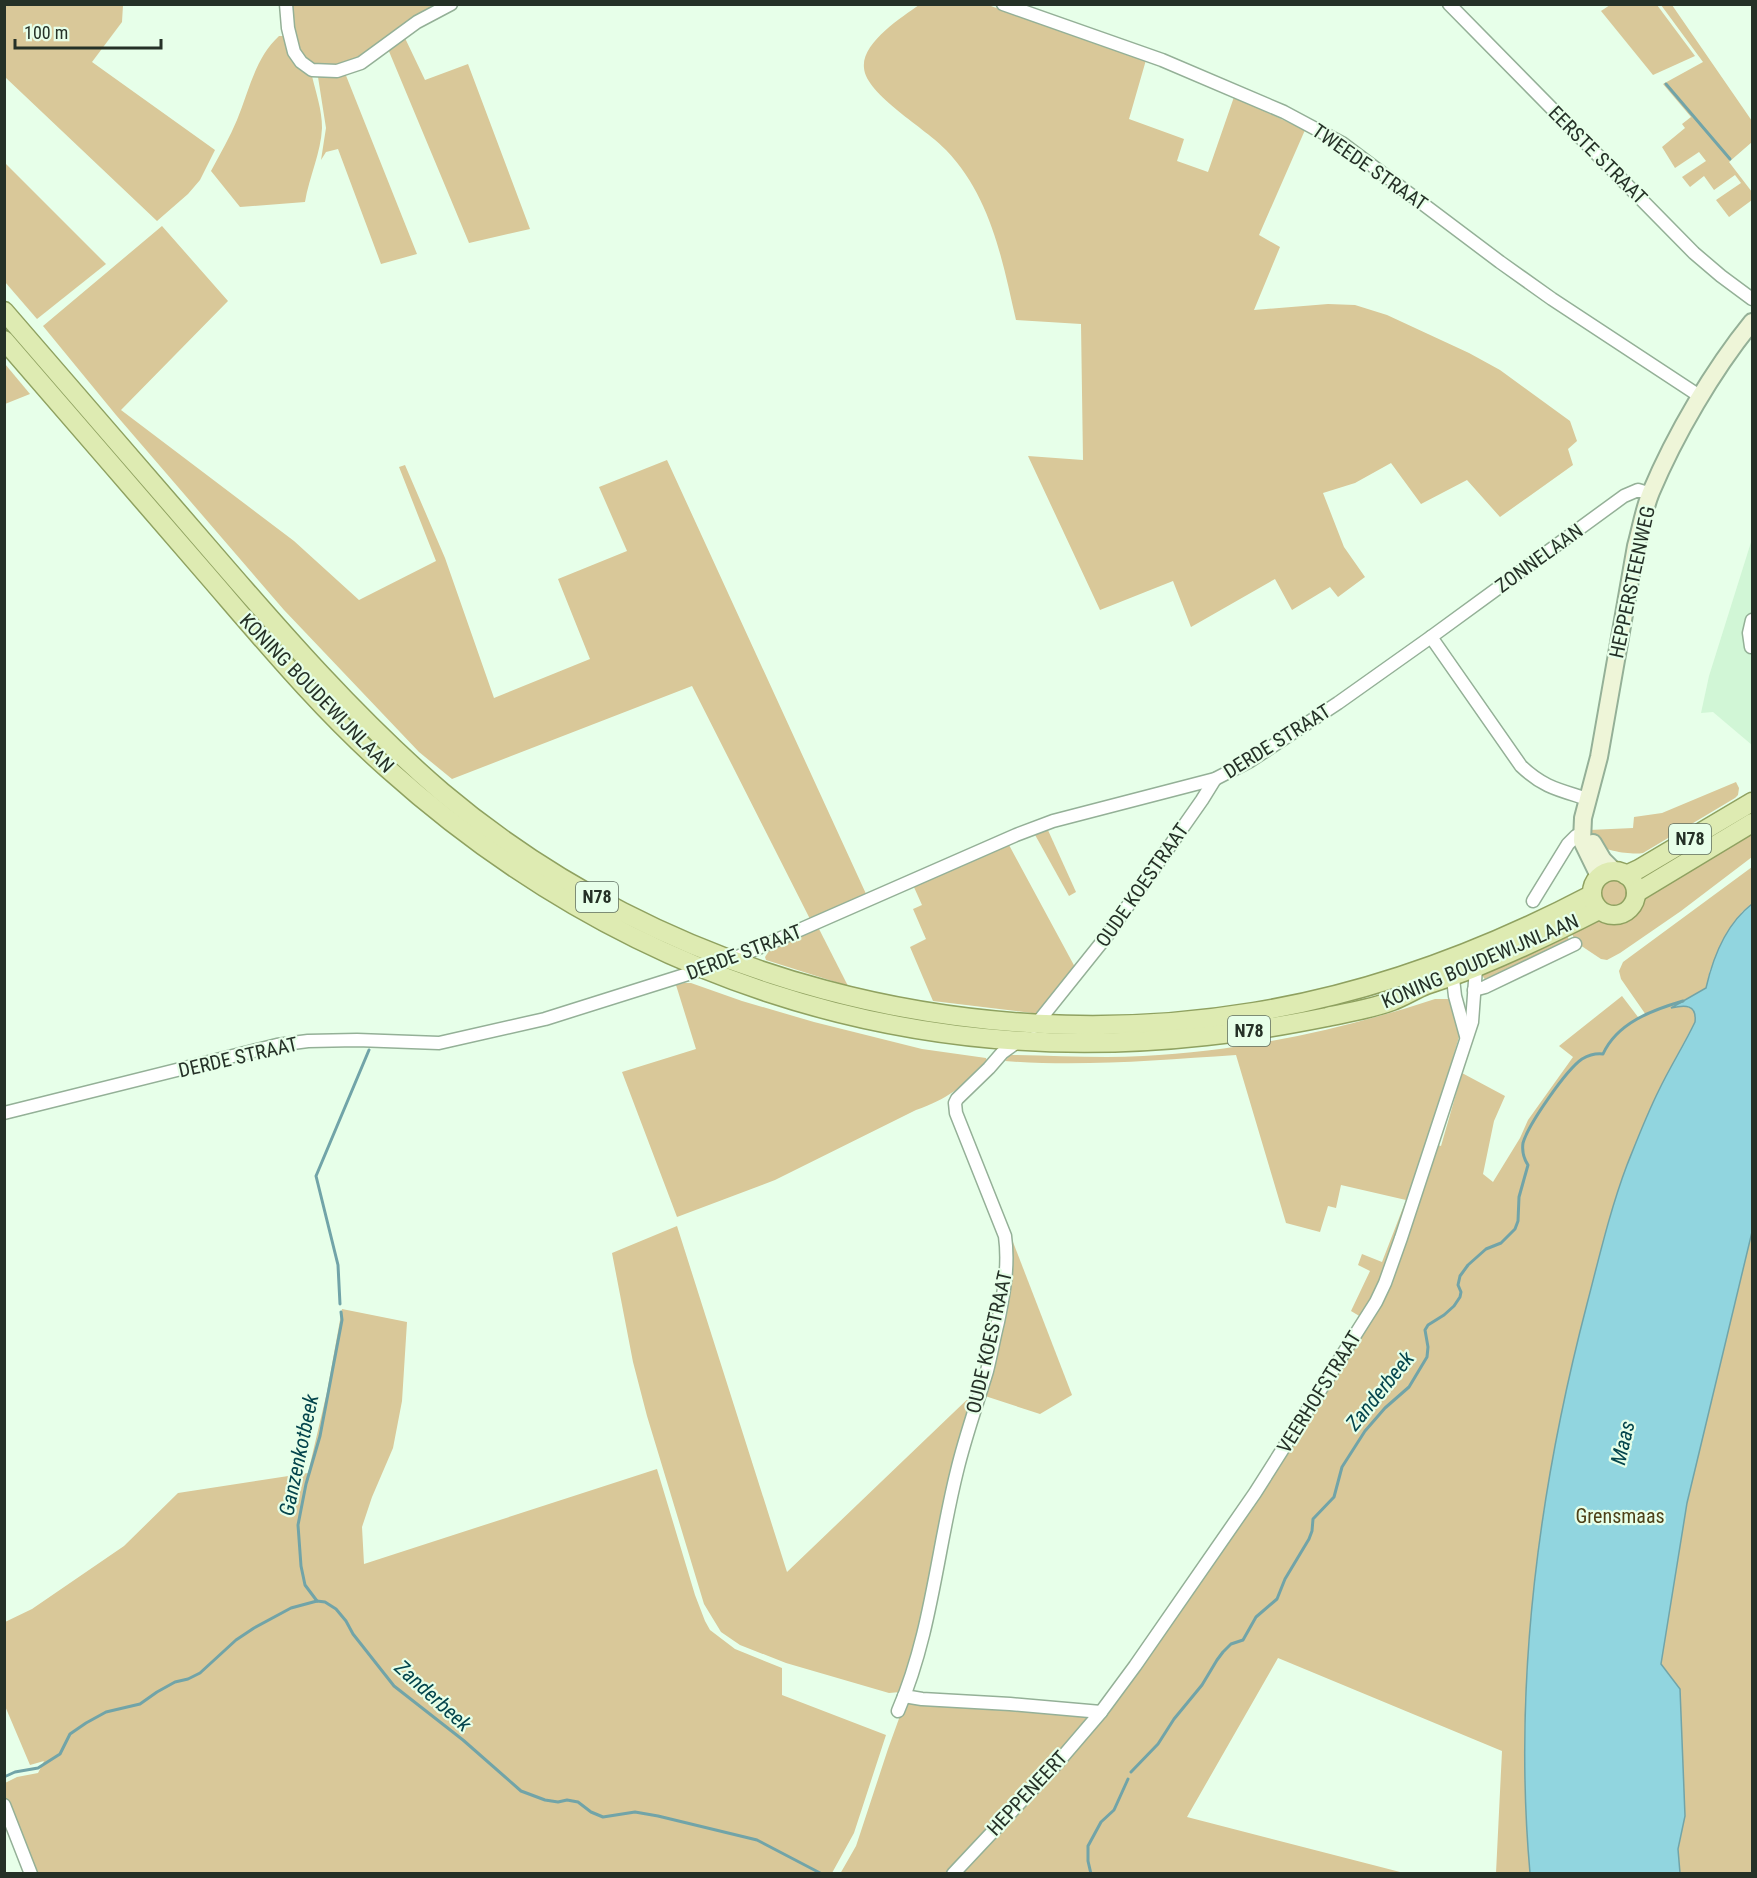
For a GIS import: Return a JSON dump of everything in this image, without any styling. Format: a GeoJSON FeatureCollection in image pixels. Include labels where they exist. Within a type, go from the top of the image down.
{"type":"FeatureCollection","features":[{"type":"Feature","properties":{"kind":"main road","name":"KONING BOUDEWIJNLAAN"},"geometry":{"type":"LineString","coordinates":[[4,311],[273,622],[344,699],[399,754],[484,825],[573,884],[668,934],[730,960],[844,995],[906,1009],[975,1019],[1038,1024],[1141,1024],[1197,1020],[1255,1012],[1366,987],[1595,903]]}},
{"type":"Feature","properties":{"kind":"main road","name":"KONING BOUDEWIJNLAAN"},"geometry":{"type":"LineString","coordinates":[[7,343],[268,646],[386,768],[440,814],[496,856],[564,900],[622,932],[703,970],[772,994],[894,1025],[1018,1042],[1096,1044],[1139,1042],[1259,1030],[1390,1002],[1422,987],[1476,968],[1595,903]]}},
{"type":"Feature","properties":{"kind":"main road","name":"N78"},"geometry":{"type":"LineString","coordinates":[[1613,874],[1639,869],[1752,801]]}},
{"type":"Feature","properties":{"kind":"main road","name":"N78"},"geometry":{"type":"LineString","coordinates":[[1595,903],[1611,915],[1623,914],[1632,905],[1636,893],[1752,823]]}},
{"type":"Feature","properties":{"kind":"main road"},"geometry":{"type":"LineString","coordinates":[[1595,903],[1592,888],[1613,874],[1635,886],[1636,893]]}},
{"type":"Feature","properties":{"kind":"street"},"geometry":{"type":"LineString","coordinates":[[286,4],[288,28],[294,52],[301,62],[312,70],[337,71],[362,63],[417,22],[451,4]]}},
{"type":"Feature","properties":{"kind":"street","name":"TWEEDE STRAAT"},"geometry":{"type":"LineString","coordinates":[[1003,4],[1162,60],[1284,112],[1342,143],[1543,293],[1701,397]]}},
{"type":"Feature","properties":{"kind":"street","name":"EERSTE STRAAT"},"geometry":{"type":"LineString","coordinates":[[1449,4],[1695,253],[1752,299]]}},
{"type":"Feature","properties":{"kind":"street","name":"HEPPERSTEENWEG"},"geometry":{"type":"LineString","coordinates":[[1584,832],[1583,818],[1599,757],[1636,546],[1651,494],[1701,397],[1732,347],[1752,324]]}},
{"type":"Feature","properties":{"kind":"street"},"geometry":{"type":"LineString","coordinates":[[7,343],[24,334]]}},
{"type":"Feature","properties":{"kind":"street","name":"ZONNELAAN"},"geometry":{"type":"LineString","coordinates":[[1431,637],[1624,496],[1638,490],[1651,494]]}},
{"type":"Feature","properties":{"kind":"street"},"geometry":{"type":"LineString","coordinates":[[1751,647],[1749,633],[1752,620]]}},
{"type":"Feature","properties":{"kind":"street"},"geometry":{"type":"LineString","coordinates":[[1431,637],[1521,766],[1547,786],[1588,799]]}},
{"type":"Feature","properties":{"kind":"street","name":"DERDE STRAAT"},"geometry":{"type":"LineString","coordinates":[[4,1113],[277,1045],[308,1041],[357,1040],[439,1043],[544,1019],[703,970],[747,954],[1053,821],[1215,779],[1250,761],[1308,723],[1431,637]]}},
{"type":"Feature","properties":{"kind":"street","name":"OUDE KOESTRAAT"},"geometry":{"type":"LineString","coordinates":[[904,1696],[932,1594],[957,1471],[987,1369],[1007,1268],[1005,1236],[956,1113],[955,1104],[957,1099],[1002,1053],[1038,1024],[1107,937],[1215,779]]}},
{"type":"Feature","properties":{"kind":"street"},"geometry":{"type":"LineString","coordinates":[[1533,900],[1569,842],[1584,832],[1613,874]]}},
{"type":"Feature","properties":{"kind":"street"},"geometry":{"type":"LineString","coordinates":[[1474,990],[1485,987],[1575,944]]}},
{"type":"Feature","properties":{"kind":"street"},"geometry":{"type":"LineString","coordinates":[[1453,957],[1452,976],[1466,1036]]}},
{"type":"Feature","properties":{"kind":"street","name":"VEERHOFSTRAAT"},"geometry":{"type":"LineString","coordinates":[[1101,1712],[1255,1493],[1376,1302],[1401,1238],[1472,1022],[1476,968]]}},
{"type":"Feature","properties":{"kind":"street"},"geometry":{"type":"LineString","coordinates":[[898,1711],[904,1696],[1101,1712]]}},
{"type":"Feature","properties":{"kind":"street","name":"HEPPENEERT"},"geometry":{"type":"LineString","coordinates":[[953,1874],[1059,1761],[1101,1712]]}},
{"type":"Feature","properties":{"kind":"street"},"geometry":{"type":"LineString","coordinates":[[4,1805],[31,1874]]}},
{"type":"Feature","properties":{"kind":"shaded area"},"geometry":{"type":"Polygon","coordinates":[[[1752,539],[1752,745],[1713,712],[1701,713],[1709,676],[1752,539]]]}},
{"type":"Feature","properties":{"kind":"green space"},"geometry":{"type":"Polygon","coordinates":[[[4,5],[123,5],[122,22],[92,62],[215,150],[200,180],[188,194],[157,221],[5,77],[4,5]]]}},
{"type":"Feature","properties":{"kind":"green space"},"geometry":{"type":"Polygon","coordinates":[[[291,5],[441,5],[356,60],[323,67],[310,63],[302,57],[293,37],[291,5]]]}},
{"type":"Feature","properties":{"kind":"green space"},"geometry":{"type":"Polygon","coordinates":[[[919,5],[988,5],[1146,60],[1129,119],[1184,139],[1177,161],[1208,172],[1234,97],[1305,130],[1259,235],[1280,247],[1254,310],[1328,304],[1355,305],[1387,315],[1469,353],[1500,370],[1570,421],[1577,441],[1568,449],[1573,465],[1500,517],[1467,480],[1421,504],[1391,463],[1355,483],[1323,493],[1344,547],[1365,577],[1338,597],[1330,587],[1292,610],[1275,579],[1191,627],[1173,581],[1100,610],[1028,456],[1083,460],[1081,324],[1016,320],[993,230],[974,188],[946,150],[875,89],[867,78],[864,68],[869,49],[876,40],[919,5]]]}},
{"type":"Feature","properties":{"kind":"green space"},"geometry":{"type":"Polygon","coordinates":[[[1610,5],[1657,5],[1695,56],[1653,75],[1601,11],[1610,5]]]}},
{"type":"Feature","properties":{"kind":"green space"},"geometry":{"type":"Polygon","coordinates":[[[1661,5],[1672,5],[1752,121],[1752,142],[1729,162],[1752,192],[1752,200],[1729,217],[1716,200],[1741,183],[1735,175],[1714,190],[1704,176],[1690,187],[1682,177],[1706,161],[1699,152],[1675,168],[1662,147],[1685,128],[1682,124],[1691,117],[1663,84],[1703,62],[1661,5]]]}},
{"type":"Feature","properties":{"kind":"green space"},"geometry":{"type":"Polygon","coordinates":[[[279,36],[284,36],[301,69],[312,76],[322,121],[319,147],[305,202],[240,207],[211,171],[234,126],[258,65],[279,36]]]}},
{"type":"Feature","properties":{"kind":"green space"},"geometry":{"type":"Polygon","coordinates":[[[404,36],[425,80],[468,64],[530,229],[469,243],[388,49],[404,36]]]}},
{"type":"Feature","properties":{"kind":"green space"},"geometry":{"type":"Polygon","coordinates":[[[345,73],[417,254],[381,264],[338,149],[326,152],[321,160],[326,128],[318,77],[345,73]]]}},
{"type":"Feature","properties":{"kind":"green space"},"geometry":{"type":"Polygon","coordinates":[[[5,163],[106,264],[37,319],[5,282],[5,163]]]}},
{"type":"Feature","properties":{"kind":"green space"},"geometry":{"type":"Polygon","coordinates":[[[162,226],[228,301],[121,410],[294,541],[359,600],[436,561],[399,467],[405,465],[445,558],[494,698],[590,659],[558,579],[627,551],[599,487],[667,460],[867,896],[811,921],[692,686],[452,779],[419,752],[284,610],[116,415],[43,326],[162,226]]]}},
{"type":"Feature","properties":{"kind":"green space"},"geometry":{"type":"Polygon","coordinates":[[[5,364],[30,394],[4,404],[5,364]]]}},
{"type":"Feature","properties":{"kind":"green space"},"geometry":{"type":"Polygon","coordinates":[[[1736,782],[1739,788],[1735,798],[1643,853],[1625,853],[1600,846],[1589,830],[1633,828],[1634,817],[1662,813],[1736,782]]]}},
{"type":"Feature","properties":{"kind":"green space"},"geometry":{"type":"Polygon","coordinates":[[[1047,828],[1076,892],[1069,896],[1034,833],[1047,828]]]}},
{"type":"Feature","properties":{"kind":"green space"},"geometry":{"type":"Polygon","coordinates":[[[1752,828],[1752,857],[1681,911],[1620,953],[1607,960],[1601,959],[1575,940],[1569,928],[1599,917],[1613,920],[1626,917],[1635,910],[1640,898],[1752,828]]]}},
{"type":"Feature","properties":{"kind":"green space"},"geometry":{"type":"Polygon","coordinates":[[[1009,845],[1076,969],[1040,1014],[933,1001],[910,947],[926,939],[913,909],[922,905],[913,885],[1009,845]]]}},
{"type":"Feature","properties":{"kind":"green space"},"geometry":{"type":"Polygon","coordinates":[[[1752,867],[1752,904],[1742,912],[1710,970],[1706,988],[1674,1007],[1690,1008],[1694,1013],[1695,1022],[1650,1110],[1621,1182],[1600,1252],[1570,1374],[1544,1515],[1534,1586],[1528,1658],[1525,1730],[1530,1873],[1496,1873],[1502,1751],[1278,1658],[1187,1817],[1404,1873],[961,1874],[1113,1706],[1237,1528],[1391,1286],[1393,1282],[1381,1278],[1361,1317],[1351,1311],[1370,1271],[1358,1265],[1362,1254],[1382,1262],[1406,1200],[1341,1185],[1336,1208],[1328,1206],[1320,1232],[1286,1223],[1236,1055],[1092,1063],[1005,1061],[1010,1055],[1126,1057],[1254,1044],[1364,1020],[1435,999],[1451,999],[1459,1037],[1428,1142],[1441,1146],[1462,1073],[1505,1096],[1494,1121],[1483,1174],[1493,1182],[1520,1138],[1528,1120],[1573,1057],[1559,1046],[1622,996],[1638,1017],[1646,1015],[1621,979],[1619,971],[1623,962],[1752,867]]]}},
{"type":"Feature","properties":{"kind":"green space"},"geometry":{"type":"Polygon","coordinates":[[[1613,879],[1623,883],[1627,893],[1623,903],[1613,907],[1603,903],[1599,893],[1603,883],[1613,879]]]}},
{"type":"Feature","properties":{"kind":"green space"},"geometry":{"type":"Polygon","coordinates":[[[818,927],[848,986],[766,960],[765,957],[769,951],[818,927]]]}},
{"type":"Feature","properties":{"kind":"green space"},"geometry":{"type":"Polygon","coordinates":[[[1565,930],[1570,942],[1486,981],[1481,974],[1565,930]]]}},
{"type":"Feature","properties":{"kind":"green space"},"geometry":{"type":"Polygon","coordinates":[[[691,983],[814,1022],[922,1049],[986,1058],[988,1064],[937,1101],[775,1180],[677,1217],[622,1072],[696,1049],[676,985],[691,983]]]}},
{"type":"Feature","properties":{"kind":"green space","name":"Grensmaas"},"geometry":{"type":"Polygon","coordinates":[[[1752,1225],[1752,1873],[1680,1873],[1678,1849],[1685,1816],[1577,1382],[1701,1442],[1752,1225]]]}},
{"type":"Feature","properties":{"kind":"green space"},"geometry":{"type":"Polygon","coordinates":[[[677,1226],[787,1572],[976,1391],[916,1646],[900,1692],[889,1693],[786,1663],[740,1645],[721,1632],[704,1604],[647,1416],[633,1362],[612,1253],[677,1226]]]}},
{"type":"Feature","properties":{"kind":"green space"},"geometry":{"type":"Polygon","coordinates":[[[1013,1242],[1072,1395],[1040,1414],[982,1395],[1009,1243],[1013,1242]]]}},
{"type":"Feature","properties":{"kind":"green space"},"geometry":{"type":"Polygon","coordinates":[[[342,1309],[407,1322],[402,1401],[393,1448],[362,1527],[364,1564],[657,1469],[695,1595],[710,1630],[735,1649],[782,1668],[782,1695],[886,1735],[854,1833],[832,1873],[33,1873],[5,1796],[5,1783],[17,1777],[38,1773],[44,1761],[30,1765],[5,1706],[5,1622],[32,1609],[124,1546],[178,1493],[308,1473],[327,1392],[342,1309]]]}},
{"type":"Feature","properties":{"kind":"green space"},"geometry":{"type":"Polygon","coordinates":[[[905,1702],[1000,1707],[1091,1717],[947,1873],[840,1874],[856,1846],[905,1702]]]}},
{"type":"Feature","properties":{"kind":"water","name":"Maas"},"geometry":{"type":"Polygon","coordinates":[[[1752,904],[1752,1232],[1687,1503],[1661,1664],[1680,1689],[1685,1816],[1678,1849],[1680,1873],[1530,1873],[1525,1730],[1528,1658],[1543,1515],[1570,1374],[1600,1252],[1621,1182],[1663,1081],[1695,1022],[1694,1012],[1689,1007],[1671,1008],[1706,988],[1712,965],[1728,931],[1752,904]]]}},
{"type":"Feature","properties":{"kind":"waterway"},"geometry":{"type":"LineString","coordinates":[[1666,84],[1730,159]]}},
{"type":"Feature","properties":{"kind":"waterway","name":"Zanderbeek"},"geometry":{"type":"LineString","coordinates":[[1131,1772],[1158,1744],[1174,1719],[1202,1685],[1223,1652],[1231,1644],[1243,1640],[1256,1617],[1277,1599],[1285,1579],[1309,1539],[1313,1519],[1334,1497],[1342,1467],[1365,1431],[1385,1408],[1409,1387],[1427,1357],[1425,1330],[1428,1325],[1454,1306],[1460,1297],[1461,1292],[1458,1285],[1460,1276],[1468,1265],[1486,1249],[1501,1243],[1515,1229],[1518,1221],[1519,1197],[1528,1165],[1525,1160],[1523,1143],[1548,1098],[1575,1065],[1590,1055],[1603,1054],[1609,1043],[1626,1026],[1659,1009],[1683,1001]]}},
{"type":"Feature","properties":{"kind":"waterway","name":"Ganzenkotbeek"},"geometry":{"type":"LineString","coordinates":[[340,1304],[338,1265],[316,1176],[369,1050]]}},
{"type":"Feature","properties":{"kind":"waterway","name":"Ganzenkotbeek"},"geometry":{"type":"LineString","coordinates":[[317,1601],[305,1585],[298,1525],[306,1484],[320,1436],[342,1320],[341,1312]]}},
{"type":"Feature","properties":{"kind":"waterway","name":"Zanderbeek"},"geometry":{"type":"LineString","coordinates":[[4,1777],[15,1772],[38,1768],[60,1754],[70,1734],[86,1723],[106,1712],[140,1704],[175,1682],[200,1673],[236,1640],[254,1628],[291,1608],[317,1601],[325,1602],[336,1609],[394,1686],[463,1740],[521,1791],[545,1800],[578,1802],[591,1812],[603,1817],[635,1812],[757,1840],[822,1874]]}},
{"type":"Feature","properties":{"kind":"waterway","name":"Zanderbeek"},"geometry":{"type":"LineString","coordinates":[[1091,1874],[1088,1846],[1101,1822],[1114,1810],[1128,1779]]}}]}
